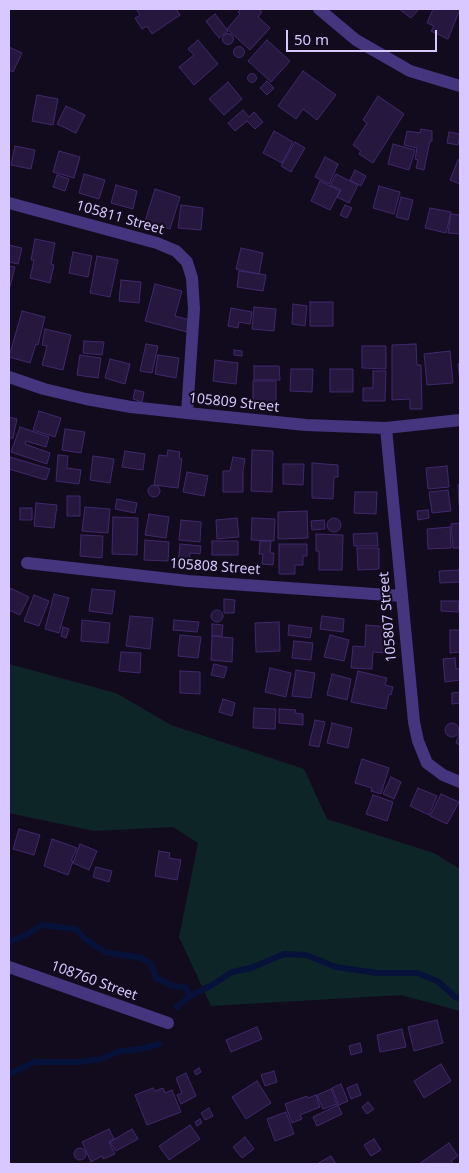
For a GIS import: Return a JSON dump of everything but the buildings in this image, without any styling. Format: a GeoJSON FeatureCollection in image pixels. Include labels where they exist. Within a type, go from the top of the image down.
{"type":"FeatureCollection","features":[{"type":"Feature","properties":{"kind":"street"},"geometry":{"type":"LineString","coordinates":[[319,9],[356,40],[410,71],[460,86]]}},
{"type":"Feature","properties":{"kind":"street","name":"105811 Street"},"geometry":{"type":"LineString","coordinates":[[9,203],[157,243],[176,251],[187,262],[192,278],[194,308],[187,413]]}},
{"type":"Feature","properties":{"kind":"street","name":"105809 Street"},"geometry":{"type":"LineString","coordinates":[[9,377],[44,389],[131,407],[306,425],[386,428],[460,420]]}},
{"type":"Feature","properties":{"kind":"street","name":"105807 Street"},"geometry":{"type":"LineString","coordinates":[[386,428],[411,700],[418,742],[427,763],[443,775],[460,782]]}},
{"type":"Feature","properties":{"kind":"street","name":"105808 Street"},"geometry":{"type":"LineString","coordinates":[[27,563],[188,581],[402,596]]}},
{"type":"Feature","properties":{"kind":"street","name":"108760 Street"},"geometry":{"type":"LineString","coordinates":[[9,967],[168,1023]]}},
{"type":"Feature","properties":{"kind":"green space"},"geometry":{"type":"Polygon","coordinates":[[[9,664],[116,693],[171,725],[304,769],[327,819],[434,853],[460,869],[460,1011],[401,995],[211,1006],[179,937],[198,843],[173,827],[94,831],[9,813],[9,664]]]}},
{"type":"Feature","properties":{"kind":"waterway"},"geometry":{"type":"LineString","coordinates":[[9,940],[11,941],[26,935],[42,925],[76,929],[84,938],[105,952],[142,958],[151,964],[156,978],[171,985],[186,988],[190,996]]}},
{"type":"Feature","properties":{"kind":"waterway"},"geometry":{"type":"LineString","coordinates":[[177,1007],[190,996],[232,972],[251,968],[284,954],[306,955],[336,967],[377,973],[418,973],[439,982],[455,997],[460,998]]}},
{"type":"Feature","properties":{"kind":"waterway"},"geometry":{"type":"LineString","coordinates":[[9,1074],[35,1062],[80,1062],[101,1059],[121,1051],[141,1049],[159,1044]]}}]}
